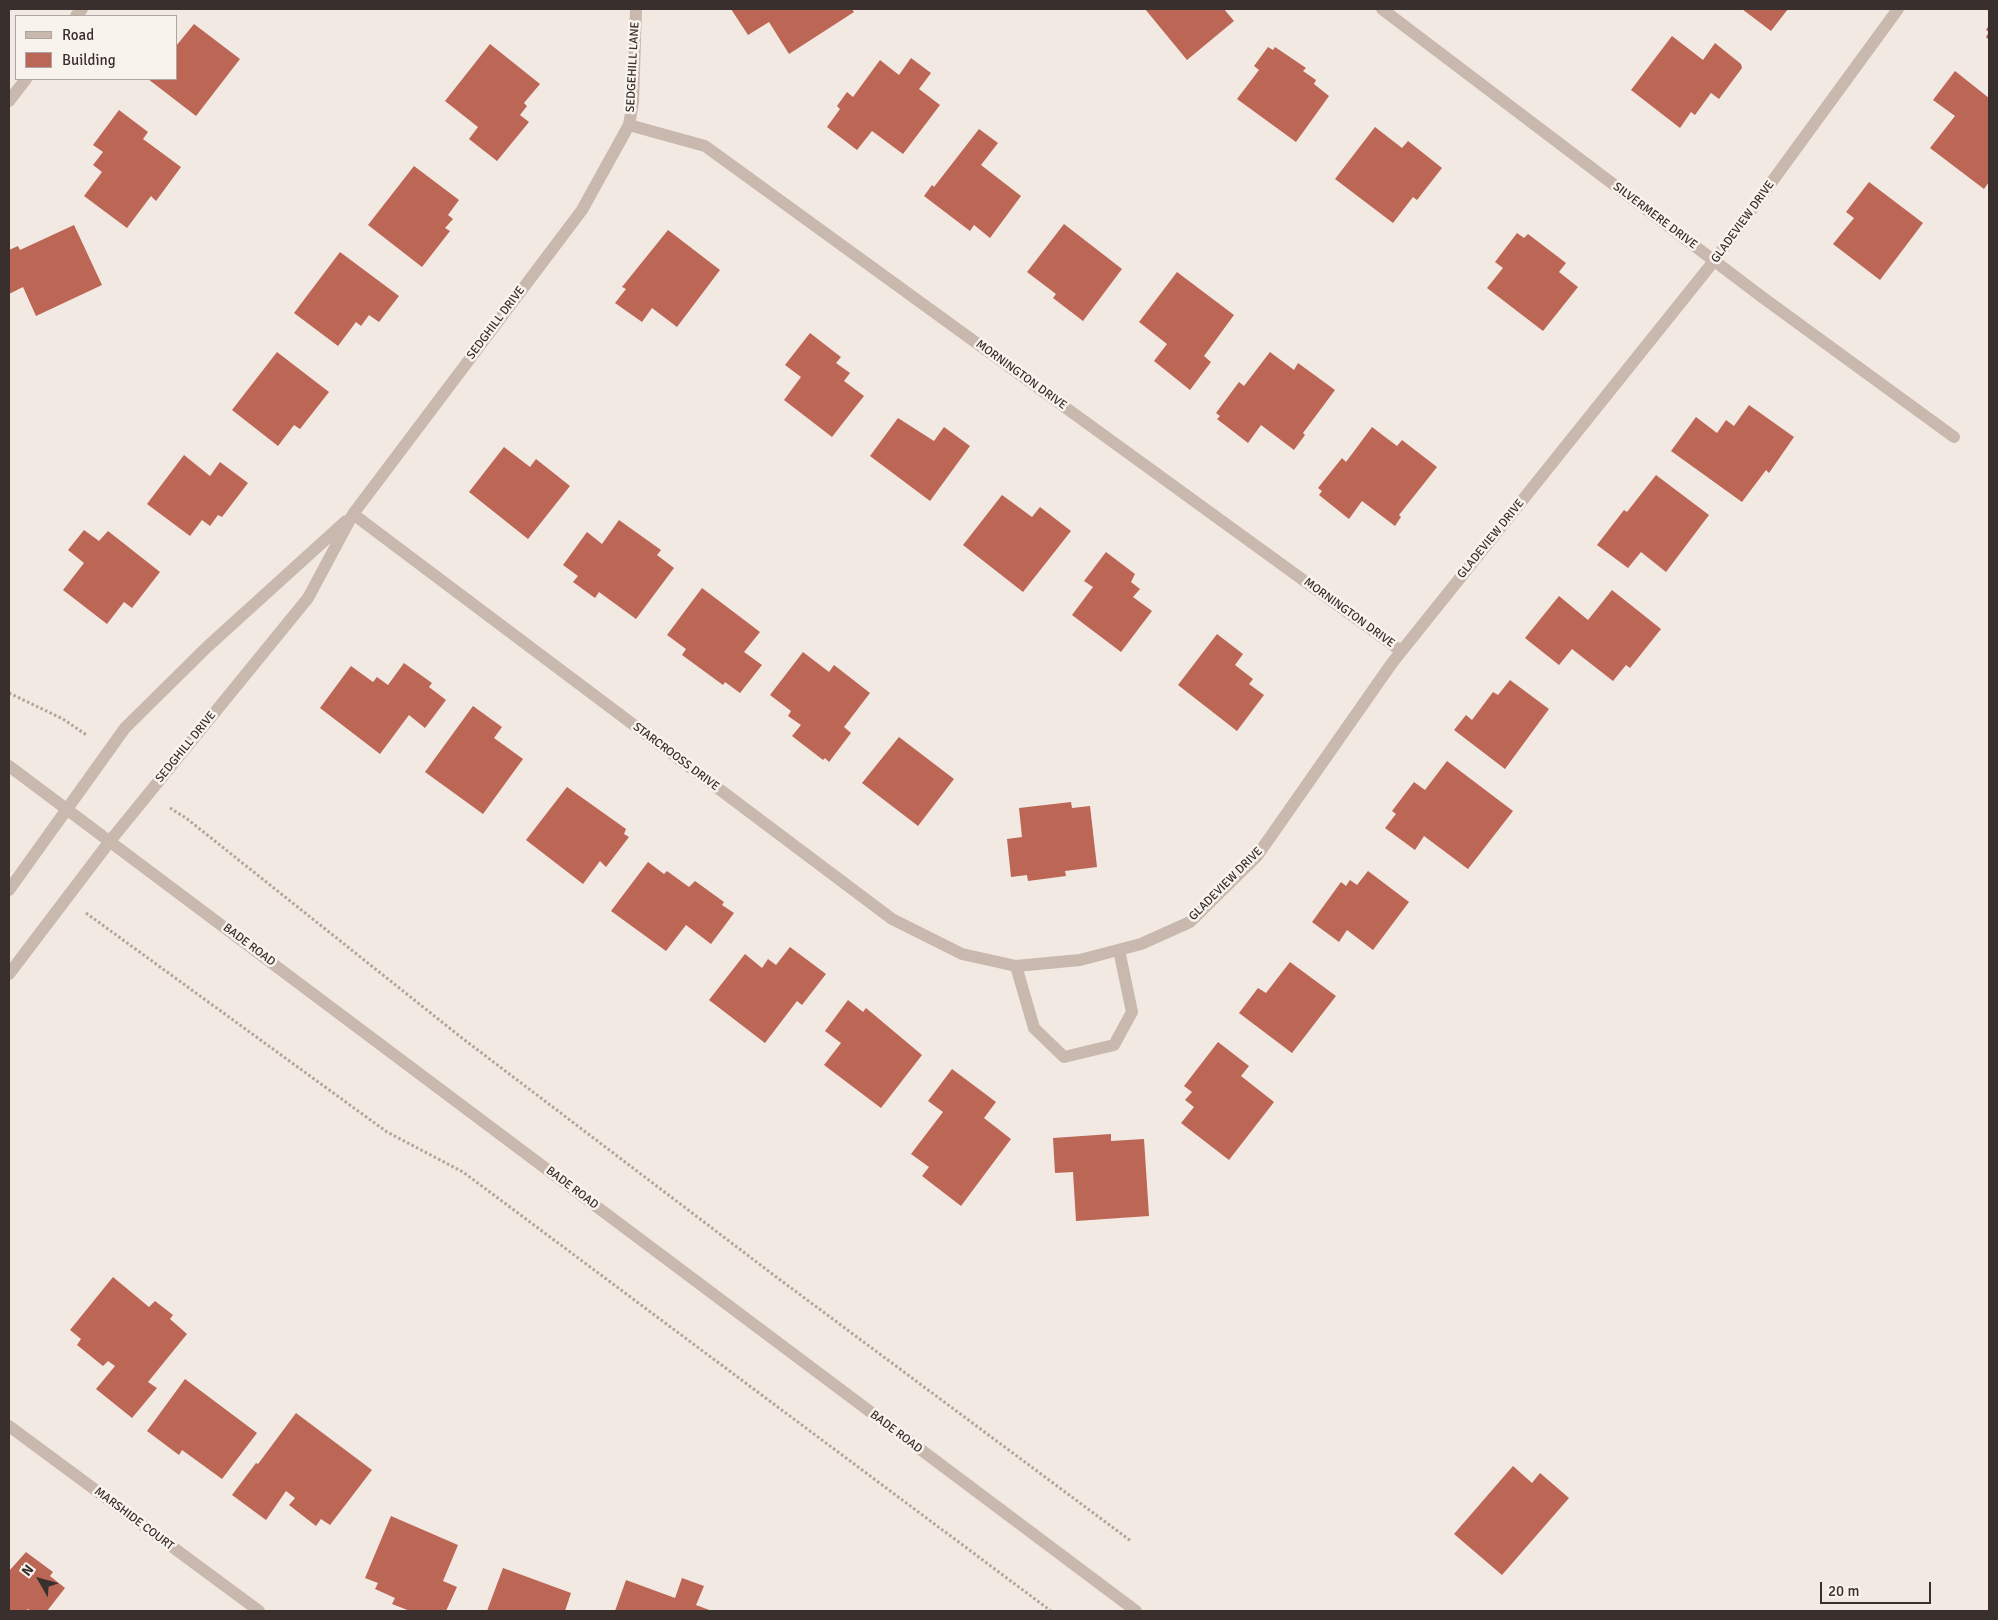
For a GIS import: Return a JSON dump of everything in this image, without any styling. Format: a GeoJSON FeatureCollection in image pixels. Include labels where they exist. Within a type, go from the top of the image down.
{"type":"FeatureCollection","features":[{"type":"Feature","properties":{"kind":"street","name":"SEDGEHILL LANE"},"geometry":{"type":"LineString","coordinates":[[629,125],[633,102],[636,9]]}},
{"type":"Feature","properties":{"kind":"street","name":"SILVERMERE DRIVE"},"geometry":{"type":"LineString","coordinates":[[1382,9],[1714,261],[1954,438]]}},
{"type":"Feature","properties":{"kind":"street","name":"GLADEVIEW DRIVE"},"geometry":{"type":"LineString","coordinates":[[1016,966],[1080,960],[1141,944],[1190,922],[1257,856],[1401,651],[1714,261],[1898,9]]}},
{"type":"Feature","properties":{"kind":"street"},"geometry":{"type":"LineString","coordinates":[[9,101],[25,80]]}},
{"type":"Feature","properties":{"kind":"street","name":"SEDGHILL DRIVE"},"geometry":{"type":"LineString","coordinates":[[9,974],[110,841],[308,598],[353,514],[582,210],[629,125]]}},
{"type":"Feature","properties":{"kind":"street","name":"MORNINGTON DRIVE"},"geometry":{"type":"LineString","coordinates":[[629,125],[705,146],[1401,651]]}},
{"type":"Feature","properties":{"kind":"street","name":"SEDGHILL DRIVE"},"geometry":{"type":"LineString","coordinates":[[9,890],[125,728],[207,647],[353,514]]}},
{"type":"Feature","properties":{"kind":"street","name":"STARCROOSS DRIVE"},"geometry":{"type":"LineString","coordinates":[[353,514],[892,920],[962,954],[1016,966]]}},
{"type":"Feature","properties":{"kind":"street","name":"BADE ROAD"},"geometry":{"type":"LineString","coordinates":[[9,766],[1136,1611]]}},
{"type":"Feature","properties":{"kind":"street"},"geometry":{"type":"LineString","coordinates":[[1016,966],[1034,1028],[1064,1057],[1114,1045],[1132,1012],[1119,950]]}},
{"type":"Feature","properties":{"kind":"street","name":"MARSHIDE COURT"},"geometry":{"type":"LineString","coordinates":[[9,1426],[259,1611]]}},
{"type":"Feature","properties":{"kind":"path"},"geometry":{"type":"LineString","coordinates":[[9,693],[63,719],[86,734]]}},
{"type":"Feature","properties":{"kind":"path"},"geometry":{"type":"LineString","coordinates":[[177,814],[186,818],[470,1044],[767,1270],[1131,1541]]}},
{"type":"Feature","properties":{"kind":"path"},"geometry":{"type":"LineString","coordinates":[[98,922],[387,1132],[463,1172],[1051,1611]]}},
{"type":"Feature","properties":{"kind":"building"},"geometry":{"type":"Polygon","coordinates":[[[731,9],[852,9],[854,12],[789,54],[769,22],[748,35],[731,9]]]}},
{"type":"Feature","properties":{"kind":"building"},"geometry":{"type":"Polygon","coordinates":[[[1145,9],[1224,9],[1234,21],[1187,60],[1145,9]]]}},
{"type":"Feature","properties":{"kind":"building"},"geometry":{"type":"Polygon","coordinates":[[[1742,9],[1788,9],[1771,31],[1742,9]]]}},
{"type":"Feature","properties":{"kind":"building"},"geometry":{"type":"Polygon","coordinates":[[[194,24],[240,59],[196,116],[149,80],[178,80],[178,44],[194,24]]]}},
{"type":"Feature","properties":{"kind":"building"},"geometry":{"type":"Polygon","coordinates":[[[1672,36],[1703,60],[1715,43],[1741,64],[1742,68],[1719,99],[1711,93],[1695,115],[1691,112],[1680,128],[1631,90],[1672,36]]]}},
{"type":"Feature","properties":{"kind":"building"},"geometry":{"type":"Polygon","coordinates":[[[490,44],[540,84],[524,103],[527,106],[520,115],[529,122],[497,161],[469,139],[478,127],[445,101],[490,44]]]}},
{"type":"Feature","properties":{"kind":"building"},"geometry":{"type":"Polygon","coordinates":[[[1268,47],[1273,50],[1275,47],[1306,68],[1303,71],[1316,80],[1314,84],[1329,96],[1296,142],[1237,99],[1259,70],[1254,66],[1268,47]]]}},
{"type":"Feature","properties":{"kind":"building"},"geometry":{"type":"Polygon","coordinates":[[[911,58],[931,73],[919,89],[940,105],[903,154],[872,131],[857,150],[827,127],[840,109],[837,106],[847,92],[853,97],[880,60],[899,75],[911,58]]]}},
{"type":"Feature","properties":{"kind":"building"},"geometry":{"type":"Polygon","coordinates":[[[1955,71],[1989,98],[1989,182],[1984,189],[1930,148],[1955,116],[1933,100],[1955,71]]]}},
{"type":"Feature","properties":{"kind":"building"},"geometry":{"type":"Polygon","coordinates":[[[119,110],[148,132],[143,139],[181,167],[156,201],[151,196],[127,228],[84,196],[102,172],[93,165],[103,152],[93,145],[119,110]]]}},
{"type":"Feature","properties":{"kind":"building"},"geometry":{"type":"Polygon","coordinates":[[[1375,127],[1402,148],[1408,141],[1442,168],[1417,200],[1413,197],[1393,223],[1335,179],[1375,127]]]}},
{"type":"Feature","properties":{"kind":"building"},"geometry":{"type":"Polygon","coordinates":[[[979,129],[998,143],[981,165],[1021,196],[990,238],[974,225],[970,231],[924,196],[932,185],[934,187],[979,129]]]}},
{"type":"Feature","properties":{"kind":"building"},"geometry":{"type":"Polygon","coordinates":[[[414,166],[459,200],[448,215],[453,219],[445,228],[450,231],[422,267],[368,225],[414,166]]]}},
{"type":"Feature","properties":{"kind":"building"},"geometry":{"type":"Polygon","coordinates":[[[1869,182],[1923,223],[1880,280],[1833,244],[1854,218],[1846,212],[1869,182]]]}},
{"type":"Feature","properties":{"kind":"building"},"geometry":{"type":"Polygon","coordinates":[[[1064,224],[1122,269],[1083,321],[1053,298],[1056,294],[1027,272],[1064,224]]]}},
{"type":"Feature","properties":{"kind":"building"},"geometry":{"type":"Polygon","coordinates":[[[74,225],[102,285],[36,316],[23,287],[9,294],[9,250],[18,246],[20,250],[74,225]]]}},
{"type":"Feature","properties":{"kind":"building"},"geometry":{"type":"Polygon","coordinates":[[[668,230],[720,270],[677,327],[652,308],[642,322],[615,303],[626,289],[622,287],[668,230]]]}},
{"type":"Feature","properties":{"kind":"building"},"geometry":{"type":"Polygon","coordinates":[[[1517,233],[1524,238],[1528,234],[1566,263],[1559,272],[1578,287],[1543,331],[1487,288],[1503,268],[1495,262],[1517,233]]]}},
{"type":"Feature","properties":{"kind":"building"},"geometry":{"type":"Polygon","coordinates":[[[340,252],[399,296],[379,322],[369,315],[361,326],[356,322],[338,346],[294,313],[340,252]]]}},
{"type":"Feature","properties":{"kind":"building"},"geometry":{"type":"Polygon","coordinates":[[[1177,272],[1234,315],[1204,356],[1211,362],[1190,390],[1154,361],[1167,344],[1139,322],[1177,272]]]}},
{"type":"Feature","properties":{"kind":"building"},"geometry":{"type":"Polygon","coordinates":[[[810,333],[841,357],[836,363],[850,373],[844,381],[864,396],[832,437],[784,400],[801,377],[785,365],[810,333]]]}},
{"type":"Feature","properties":{"kind":"building"},"geometry":{"type":"Polygon","coordinates":[[[277,352],[329,392],[300,429],[294,425],[278,446],[232,410],[277,352]]]}},
{"type":"Feature","properties":{"kind":"building"},"geometry":{"type":"Polygon","coordinates":[[[1270,352],[1294,370],[1298,363],[1335,390],[1303,433],[1305,435],[1294,450],[1261,425],[1248,443],[1217,419],[1220,416],[1216,413],[1239,382],[1244,386],[1270,352]]]}},
{"type":"Feature","properties":{"kind":"building"},"geometry":{"type":"Polygon","coordinates":[[[1749,405],[1794,437],[1769,473],[1766,470],[1742,502],[1671,451],[1696,417],[1717,433],[1726,420],[1734,426],[1749,405]]]}},
{"type":"Feature","properties":{"kind":"building"},"geometry":{"type":"Polygon","coordinates":[[[898,418],[934,441],[944,427],[970,446],[930,501],[870,456],[898,418]]]}},
{"type":"Feature","properties":{"kind":"building"},"geometry":{"type":"Polygon","coordinates":[[[1372,427],[1397,446],[1402,440],[1437,467],[1399,515],[1401,517],[1395,526],[1362,501],[1349,519],[1319,495],[1322,491],[1318,488],[1342,458],[1346,462],[1372,427]]]}},
{"type":"Feature","properties":{"kind":"building"},"geometry":{"type":"Polygon","coordinates":[[[504,447],[530,467],[536,459],[570,486],[528,539],[469,492],[504,447]]]}},
{"type":"Feature","properties":{"kind":"building"},"geometry":{"type":"Polygon","coordinates":[[[184,455],[210,476],[220,462],[248,483],[222,517],[218,515],[210,526],[202,520],[190,536],[147,504],[184,455]]]}},
{"type":"Feature","properties":{"kind":"building"},"geometry":{"type":"Polygon","coordinates":[[[1656,475],[1709,515],[1666,572],[1641,552],[1628,568],[1597,545],[1624,510],[1627,512],[1656,475]]]}},
{"type":"Feature","properties":{"kind":"building"},"geometry":{"type":"Polygon","coordinates":[[[1002,495],[1032,517],[1040,507],[1071,531],[1023,592],[963,545],[1002,495]]]}},
{"type":"Feature","properties":{"kind":"building"},"geometry":{"type":"Polygon","coordinates":[[[619,520],[661,550],[657,555],[674,568],[636,619],[599,592],[595,598],[573,582],[578,576],[563,565],[587,532],[602,544],[619,520]]]}},
{"type":"Feature","properties":{"kind":"building"},"geometry":{"type":"Polygon","coordinates":[[[84,530],[99,541],[108,531],[160,572],[132,608],[124,602],[107,624],[63,590],[84,563],[68,550],[84,530]]]}},
{"type":"Feature","properties":{"kind":"building"},"geometry":{"type":"Polygon","coordinates":[[[1106,552],[1135,574],[1131,582],[1140,589],[1133,597],[1152,611],[1121,652],[1072,615],[1093,587],[1084,581],[1106,552]]]}},
{"type":"Feature","properties":{"kind":"building"},"geometry":{"type":"Polygon","coordinates":[[[702,588],[760,632],[744,652],[762,665],[740,693],[725,682],[723,685],[682,655],[686,649],[667,635],[702,588]]]}},
{"type":"Feature","properties":{"kind":"building"},"geometry":{"type":"Polygon","coordinates":[[[1612,590],[1661,629],[1630,668],[1626,665],[1613,681],[1572,649],[1559,665],[1525,638],[1559,596],[1588,620],[1612,590]]]}},
{"type":"Feature","properties":{"kind":"building"},"geometry":{"type":"Polygon","coordinates":[[[1217,634],[1243,654],[1235,665],[1253,679],[1249,684],[1264,695],[1237,731],[1178,685],[1217,634]]]}},
{"type":"Feature","properties":{"kind":"building"},"geometry":{"type":"Polygon","coordinates":[[[803,652],[829,672],[834,665],[870,693],[844,727],[851,733],[829,762],[825,758],[823,760],[792,736],[801,725],[788,716],[791,711],[770,695],[803,652]]]}},
{"type":"Feature","properties":{"kind":"building"},"geometry":{"type":"Polygon","coordinates":[[[404,663],[432,683],[429,687],[446,700],[425,728],[409,715],[380,754],[320,708],[351,666],[373,682],[377,677],[388,685],[404,663]]]}},
{"type":"Feature","properties":{"kind":"building"},"geometry":{"type":"Polygon","coordinates":[[[1510,680],[1549,709],[1505,769],[1454,730],[1466,715],[1472,720],[1493,692],[1498,695],[1510,680]]]}},
{"type":"Feature","properties":{"kind":"building"},"geometry":{"type":"Polygon","coordinates":[[[473,706],[502,727],[494,738],[523,759],[483,814],[425,772],[473,706]]]}},
{"type":"Feature","properties":{"kind":"building"},"geometry":{"type":"Polygon","coordinates":[[[899,737],[954,779],[918,826],[862,783],[899,737]]]}},
{"type":"Feature","properties":{"kind":"building"},"geometry":{"type":"Polygon","coordinates":[[[1447,761],[1513,811],[1468,869],[1424,836],[1415,850],[1385,828],[1396,814],[1392,811],[1414,782],[1425,790],[1447,761]]]}},
{"type":"Feature","properties":{"kind":"building"},"geometry":{"type":"Polygon","coordinates":[[[567,787],[626,829],[624,834],[629,837],[606,867],[600,861],[583,884],[526,840],[567,787]]]}},
{"type":"Feature","properties":{"kind":"building"},"geometry":{"type":"Polygon","coordinates":[[[1071,802],[1072,808],[1090,806],[1097,867],[1065,871],[1066,876],[1028,881],[1027,875],[1011,877],[1007,839],[1022,837],[1019,808],[1071,802]]]}},
{"type":"Feature","properties":{"kind":"building"},"geometry":{"type":"Polygon","coordinates":[[[648,862],[664,874],[667,871],[689,887],[695,881],[724,902],[722,905],[734,913],[711,944],[686,925],[666,951],[611,911],[648,862]]]}},
{"type":"Feature","properties":{"kind":"building"},"geometry":{"type":"Polygon","coordinates":[[[1368,871],[1409,902],[1373,950],[1347,930],[1339,942],[1312,922],[1341,882],[1346,886],[1350,880],[1357,885],[1368,871]]]}},
{"type":"Feature","properties":{"kind":"building"},"geometry":{"type":"Polygon","coordinates":[[[790,947],[826,974],[802,1005],[797,1001],[765,1043],[709,1000],[745,954],[762,968],[768,959],[776,965],[790,947]]]}},
{"type":"Feature","properties":{"kind":"building"},"geometry":{"type":"Polygon","coordinates":[[[1290,962],[1336,996],[1292,1053],[1239,1013],[1258,988],[1266,993],[1290,962]]]}},
{"type":"Feature","properties":{"kind":"building"},"geometry":{"type":"Polygon","coordinates":[[[848,1000],[863,1012],[866,1008],[922,1055],[881,1108],[824,1065],[841,1043],[825,1031],[848,1000]]]}},
{"type":"Feature","properties":{"kind":"building"},"geometry":{"type":"Polygon","coordinates":[[[1218,1042],[1249,1066],[1241,1076],[1274,1102],[1229,1160],[1181,1123],[1194,1107],[1185,1100],[1192,1092],[1184,1086],[1218,1042]]]}},
{"type":"Feature","properties":{"kind":"building"},"geometry":{"type":"Polygon","coordinates":[[[952,1069],[996,1102],[984,1118],[1011,1139],[961,1206],[922,1176],[929,1167],[911,1154],[943,1112],[928,1101],[952,1069]]]}},
{"type":"Feature","properties":{"kind":"building"},"geometry":{"type":"Polygon","coordinates":[[[1111,1134],[1111,1141],[1144,1139],[1149,1216],[1076,1221],[1073,1172],[1055,1173],[1053,1138],[1111,1134]]]}},
{"type":"Feature","properties":{"kind":"building"},"geometry":{"type":"Polygon","coordinates":[[[113,1277],[149,1307],[155,1301],[173,1315],[170,1319],[187,1334],[148,1382],[157,1388],[132,1418],[96,1389],[115,1366],[108,1361],[103,1366],[77,1345],[81,1339],[70,1330],[113,1277]]]}},
{"type":"Feature","properties":{"kind":"building"},"geometry":{"type":"Polygon","coordinates":[[[185,1379],[257,1433],[222,1479],[182,1450],[179,1455],[147,1431],[185,1379]]]}},
{"type":"Feature","properties":{"kind":"building"},"geometry":{"type":"Polygon","coordinates":[[[296,1413],[372,1470],[330,1525],[321,1519],[316,1526],[289,1505],[295,1498],[286,1491],[266,1520],[232,1495],[296,1413]]]}},
{"type":"Feature","properties":{"kind":"building"},"geometry":{"type":"Polygon","coordinates":[[[1513,1466],[1532,1483],[1540,1473],[1569,1498],[1502,1575],[1454,1534],[1513,1466]]]}},
{"type":"Feature","properties":{"kind":"building"},"geometry":{"type":"Polygon","coordinates":[[[391,1516],[458,1545],[443,1581],[457,1587],[446,1611],[410,1611],[392,1604],[395,1598],[375,1589],[378,1583],[365,1578],[391,1516]]]}},
{"type":"Feature","properties":{"kind":"building"},"geometry":{"type":"Polygon","coordinates":[[[26,1552],[53,1572],[50,1576],[65,1588],[47,1611],[31,1611],[28,1609],[26,1611],[9,1611],[9,1571],[26,1552]]]}},
{"type":"Feature","properties":{"kind":"building"},"geometry":{"type":"Polygon","coordinates":[[[503,1568],[571,1593],[565,1611],[487,1611],[503,1568]]]}},
{"type":"Feature","properties":{"kind":"building"},"geometry":{"type":"Polygon","coordinates":[[[682,1578],[704,1586],[696,1605],[712,1611],[615,1611],[626,1580],[675,1598],[682,1578]]]}}]}
